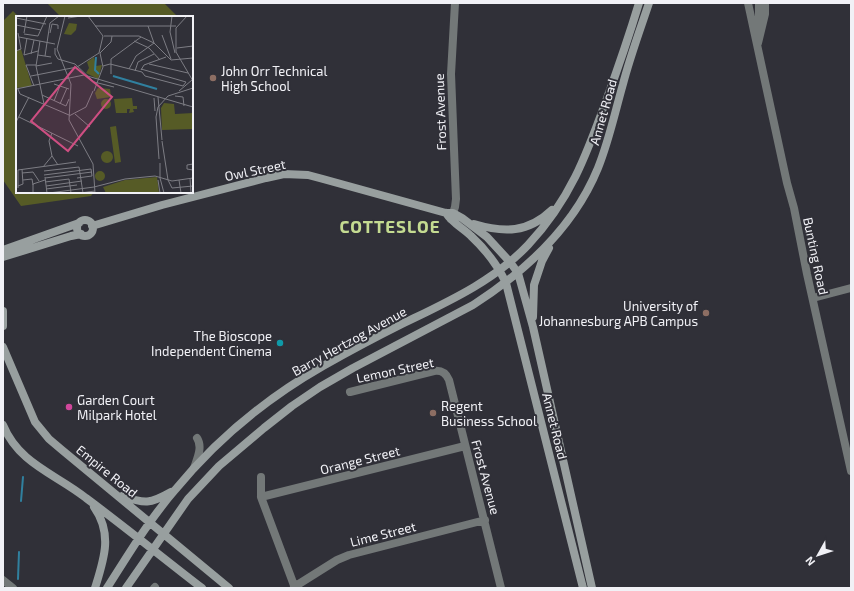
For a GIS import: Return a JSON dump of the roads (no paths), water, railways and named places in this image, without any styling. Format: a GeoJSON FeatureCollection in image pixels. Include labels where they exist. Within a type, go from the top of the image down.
{"type":"FeatureCollection","features":[{"type":"Feature","properties":{"kind":"main road","name":"Annet Road"},"geometry":{"type":"LineString","coordinates":[[592,588],[533,326],[518,273],[510,262],[541,230],[564,199],[580,168],[625,49],[639,3]]}},
{"type":"Feature","properties":{"kind":"main road","name":"Annet Road"},"geometry":{"type":"LineString","coordinates":[[518,273],[557,235],[581,200],[598,169],[649,3]]}},
{"type":"Feature","properties":{"kind":"main road","name":"Owl Street"},"geometry":{"type":"LineString","coordinates":[[92,226],[162,205],[266,178],[284,174],[308,175],[471,223],[487,237],[510,262]]}},
{"type":"Feature","properties":{"kind":"main road"},"geometry":{"type":"LineString","coordinates":[[471,223],[500,230],[523,227],[544,217],[564,199]]}},
{"type":"Feature","properties":{"kind":"main road","name":"Owl Street"},"geometry":{"type":"LineString","coordinates":[[450,216],[475,240],[500,270]]}},
{"type":"Feature","properties":{"kind":"main road"},"geometry":{"type":"LineString","coordinates":[[3,250],[86,220],[90,222],[92,226],[90,234],[71,236],[3,258]]}},
{"type":"Feature","properties":{"kind":"main road"},"geometry":{"type":"LineString","coordinates":[[79,223],[78,230],[81,234]]}},
{"type":"Feature","properties":{"kind":"main road"},"geometry":{"type":"LineString","coordinates":[[533,326],[534,285],[542,261],[557,235]]}},
{"type":"Feature","properties":{"kind":"main road","name":"Barry Hertzog Avenue"},"geometry":{"type":"LineString","coordinates":[[107,588],[150,522],[174,491],[194,468],[224,439],[264,405],[322,367],[398,326],[433,310],[500,270],[510,262]]}},
{"type":"Feature","properties":{"kind":"main road","name":"Annet Road"},"geometry":{"type":"LineString","coordinates":[[500,270],[506,283],[583,588]]}},
{"type":"Feature","properties":{"kind":"main road","name":"Barry Hertzog Avenue"},"geometry":{"type":"LineString","coordinates":[[126,588],[188,499],[219,466],[292,406],[320,387],[353,368],[473,305],[518,273]]}},
{"type":"Feature","properties":{"kind":"main road"},"geometry":{"type":"LineString","coordinates":[[3,312],[3,326]]}},
{"type":"Feature","properties":{"kind":"main road","name":"Empire Road"},"geometry":{"type":"LineString","coordinates":[[3,348],[29,409],[40,430],[62,450],[230,588]]}},
{"type":"Feature","properties":{"kind":"main road"},"geometry":{"type":"LineString","coordinates":[[3,425],[13,444],[26,458],[71,486],[202,588]]}},
{"type":"Feature","properties":{"kind":"main road"},"geometry":{"type":"LineString","coordinates":[[116,494],[136,501],[150,502],[174,491]]}},
{"type":"Feature","properties":{"kind":"main road"},"geometry":{"type":"LineString","coordinates":[[87,498],[101,519],[104,531],[104,553],[95,588]]}},
{"type":"Feature","properties":{"kind":"street","name":"Frost Avenue"},"geometry":{"type":"LineString","coordinates":[[450,216],[455,207],[456,199],[451,74],[455,3]]}},
{"type":"Feature","properties":{"kind":"street","name":"Bunting Road"},"geometry":{"type":"LineString","coordinates":[[748,3],[851,471]]}},
{"type":"Feature","properties":{"kind":"street","name":"Bunting Road"},"geometry":{"type":"LineString","coordinates":[[751,3],[757,46]]}},
{"type":"Feature","properties":{"kind":"street","name":"Bunting Road"},"geometry":{"type":"LineString","coordinates":[[757,46],[759,3]]}},
{"type":"Feature","properties":{"kind":"street","name":"Bunting Road"},"geometry":{"type":"LineString","coordinates":[[757,46],[765,14],[765,3]]}},
{"type":"Feature","properties":{"kind":"street"},"geometry":{"type":"LineString","coordinates":[[813,298],[851,288]]}},
{"type":"Feature","properties":{"kind":"street","name":"Lemon Street"},"geometry":{"type":"LineString","coordinates":[[350,392],[438,370],[445,373]]}},
{"type":"Feature","properties":{"kind":"street","name":"Frost Avenue"},"geometry":{"type":"LineString","coordinates":[[445,373],[449,380],[501,588]]}},
{"type":"Feature","properties":{"kind":"street"},"geometry":{"type":"LineString","coordinates":[[194,468],[200,448],[200,442],[197,438]]}},
{"type":"Feature","properties":{"kind":"street","name":"Orange Street"},"geometry":{"type":"LineString","coordinates":[[261,497],[465,446]]}},
{"type":"Feature","properties":{"kind":"street"},"geometry":{"type":"LineString","coordinates":[[261,477],[261,497],[294,587]]}},
{"type":"Feature","properties":{"kind":"street","name":"Lime Street"},"geometry":{"type":"LineString","coordinates":[[294,587],[349,554],[485,520]]}},
{"type":"Feature","properties":{"kind":"street"},"geometry":{"type":"LineString","coordinates":[[3,580],[13,588]]}},
{"type":"Feature","properties":{"kind":"waterway"},"geometry":{"type":"LineString","coordinates":[[21,501],[23,477]]}},
{"type":"Feature","properties":{"kind":"waterway"},"geometry":{"type":"LineString","coordinates":[[18,579],[19,552]]}},
{"type":"Feature","properties":{"kind":"place","name":"John Orr Technical High School"},"geometry":{"type":"Point","coordinates":[213,78]}},
{"type":"Feature","properties":{"kind":"place","name":"University of Johannesburg APB Campus"},"geometry":{"type":"Point","coordinates":[706,313]}},
{"type":"Feature","properties":{"kind":"place","name":"The Bioscope Independent Cinema"},"geometry":{"type":"Point","coordinates":[280,343]}},
{"type":"Feature","properties":{"kind":"place","name":"Garden Court Milpark Hotel"},"geometry":{"type":"Point","coordinates":[69,407]}},
{"type":"Feature","properties":{"kind":"place","name":"Regent Business School"},"geometry":{"type":"Point","coordinates":[433,413]}},
{"type":"Feature","properties":{"kind":"district","name":"COTTESLOE"},"geometry":{"type":"Point","coordinates":[390,227]}}]}
